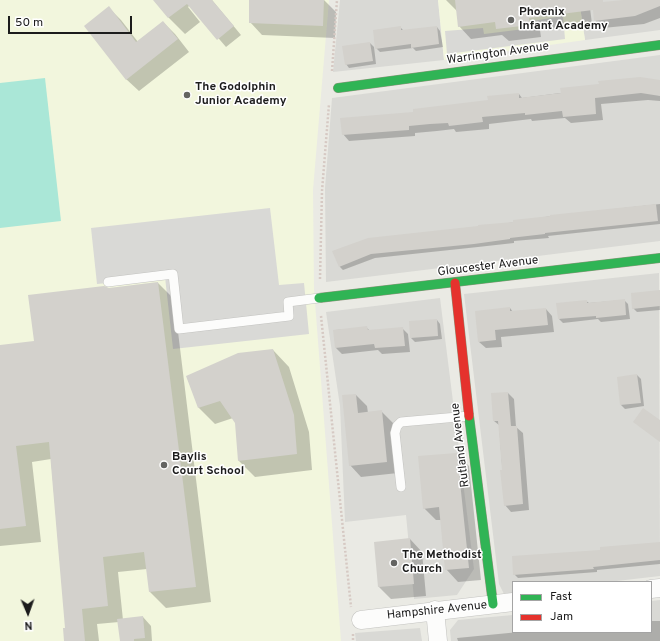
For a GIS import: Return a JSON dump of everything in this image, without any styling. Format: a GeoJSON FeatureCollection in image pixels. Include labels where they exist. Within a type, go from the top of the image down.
{"type":"FeatureCollection","features":[{"type":"Feature","properties":{"kind":"street","name":"Warrington Avenue"},"geometry":{"type":"LineString","coordinates":[[338,88],[660,45]]}},
{"type":"Feature","properties":{"kind":"street","name":"Gloucester Avenue"},"geometry":{"type":"LineString","coordinates":[[319,298],[660,258]]}},
{"type":"Feature","properties":{"kind":"street","name":"Rutland Avenue"},"geometry":{"type":"LineString","coordinates":[[455,283],[469,416],[493,604]]}},
{"type":"Feature","properties":{"kind":"street","name":"Hampshire Avenue"},"geometry":{"type":"LineString","coordinates":[[355,620],[512,602]]}},
{"type":"Feature","properties":{"kind":"street"},"geometry":{"type":"LineString","coordinates":[[435,610],[438,641]]}},
{"type":"Feature","properties":{"kind":"lane"},"geometry":{"type":"LineString","coordinates":[[108,282],[173,274],[180,329],[289,316],[288,302],[319,298]]}},
{"type":"Feature","properties":{"kind":"lane"},"geometry":{"type":"LineString","coordinates":[[401,487],[395,433],[397,426],[401,422],[469,416]]}},
{"type":"Feature","properties":{"kind":"path"},"geometry":{"type":"LineString","coordinates":[[332,73],[337,0]]}},
{"type":"Feature","properties":{"kind":"path"},"geometry":{"type":"LineString","coordinates":[[329,104],[322,191],[319,298],[355,620],[353,641]]}},
{"type":"Feature","properties":{"kind":"shaded area","name":"Baylis Court School"},"geometry":{"type":"Polygon","coordinates":[[[0,0],[329,0],[313,190],[314,289],[341,641],[0,641],[0,0]]]}},
{"type":"Feature","properties":{"kind":"shaded area"},"geometry":{"type":"Polygon","coordinates":[[[340,0],[438,0],[444,60],[333,72],[340,0]]]}},
{"type":"Feature","properties":{"kind":"shaded area","name":"Phoenix Infant Academy"},"geometry":{"type":"Polygon","coordinates":[[[438,0],[579,0],[585,40],[444,60],[438,0]]]}},
{"type":"Feature","properties":{"kind":"shaded area"},"geometry":{"type":"Polygon","coordinates":[[[579,0],[660,0],[660,30],[585,40],[579,0]]]}},
{"type":"Feature","properties":{"kind":"shaded area"},"geometry":{"type":"Polygon","coordinates":[[[563,16],[565,39],[447,54],[445,31],[483,28],[484,34],[532,28],[532,21],[563,16]]]}},
{"type":"Feature","properties":{"kind":"shaded area"},"geometry":{"type":"Polygon","coordinates":[[[660,55],[660,241],[326,282],[325,188],[332,98],[660,55]]]}},
{"type":"Feature","properties":{"kind":"shaded area"},"geometry":{"type":"Polygon","coordinates":[[[270,208],[279,285],[304,283],[309,334],[173,349],[165,277],[97,284],[91,228],[270,208]]]}},
{"type":"Feature","properties":{"kind":"shaded area"},"geometry":{"type":"Polygon","coordinates":[[[659,273],[660,576],[617,581],[512,581],[512,593],[504,594],[499,584],[464,294],[659,273]]]}},
{"type":"Feature","properties":{"kind":"shaded area"},"geometry":{"type":"Polygon","coordinates":[[[440,298],[474,569],[457,595],[414,599],[406,515],[345,522],[340,406],[326,312],[440,298]]]}},
{"type":"Feature","properties":{"kind":"shaded area"},"geometry":{"type":"Polygon","coordinates":[[[660,600],[660,641],[451,641],[450,630],[458,620],[512,615],[512,633],[652,633],[652,601],[660,600]]]}},
{"type":"Feature","properties":{"kind":"shaded area"},"geometry":{"type":"Polygon","coordinates":[[[420,628],[422,641],[356,641],[355,633],[420,628]]]}},
{"type":"Feature","properties":{"kind":"green space"},"geometry":{"type":"Polygon","coordinates":[[[45,78],[61,221],[0,228],[0,83],[45,78]]]}},
{"type":"Feature","properties":{"kind":"building"},"geometry":{"type":"Polygon","coordinates":[[[153,0],[212,0],[234,26],[217,40],[187,4],[168,18],[153,0]]]}},
{"type":"Feature","properties":{"kind":"building"},"geometry":{"type":"Polygon","coordinates":[[[249,0],[324,0],[323,26],[249,23],[249,0]]]}},
{"type":"Feature","properties":{"kind":"building"},"geometry":{"type":"Polygon","coordinates":[[[455,0],[603,0],[603,2],[623,0],[660,0],[660,6],[635,16],[594,21],[593,10],[529,18],[530,25],[496,29],[495,22],[458,27],[455,0]]]}},
{"type":"Feature","properties":{"kind":"building"},"geometry":{"type":"Polygon","coordinates":[[[109,6],[136,42],[163,21],[178,39],[126,80],[84,26],[109,6]]]}},
{"type":"Feature","properties":{"kind":"building"},"geometry":{"type":"Polygon","coordinates":[[[401,26],[401,30],[437,26],[439,44],[411,48],[411,44],[375,49],[373,30],[401,26]]]}},
{"type":"Feature","properties":{"kind":"building"},"geometry":{"type":"Polygon","coordinates":[[[370,42],[373,61],[345,65],[342,46],[370,42]]]}},
{"type":"Feature","properties":{"kind":"building"},"geometry":{"type":"Polygon","coordinates":[[[640,77],[660,80],[660,96],[641,93],[595,98],[596,114],[563,117],[562,111],[525,115],[525,113],[482,117],[483,122],[449,126],[448,123],[430,124],[409,126],[409,130],[342,135],[340,118],[413,112],[413,109],[488,100],[487,96],[519,93],[519,98],[561,93],[560,88],[599,84],[598,81],[640,77]]]}},
{"type":"Feature","properties":{"kind":"building"},"geometry":{"type":"Polygon","coordinates":[[[656,204],[658,221],[545,233],[474,244],[371,254],[339,267],[332,251],[368,238],[513,222],[513,220],[550,215],[656,204]]]}},
{"type":"Feature","properties":{"kind":"building"},"geometry":{"type":"Polygon","coordinates":[[[158,282],[196,587],[149,592],[144,552],[103,557],[108,606],[82,609],[85,641],[64,641],[63,628],[65,628],[49,442],[16,446],[26,526],[0,529],[0,345],[34,341],[28,295],[104,286],[109,288],[158,282]]]}},
{"type":"Feature","properties":{"kind":"building"},"geometry":{"type":"Polygon","coordinates":[[[660,290],[660,306],[632,309],[631,293],[660,290]]]}},
{"type":"Feature","properties":{"kind":"building"},"geometry":{"type":"Polygon","coordinates":[[[625,299],[626,315],[596,318],[596,316],[558,319],[556,303],[587,300],[587,303],[625,299]]]}},
{"type":"Feature","properties":{"kind":"building"},"geometry":{"type":"Polygon","coordinates":[[[510,307],[510,311],[546,308],[548,325],[495,330],[496,340],[478,342],[475,311],[510,307]]]}},
{"type":"Feature","properties":{"kind":"building"},"geometry":{"type":"Polygon","coordinates":[[[437,319],[438,336],[410,338],[409,321],[437,319]]]}},
{"type":"Feature","properties":{"kind":"building"},"geometry":{"type":"Polygon","coordinates":[[[367,326],[368,330],[403,327],[405,346],[375,348],[374,344],[335,348],[333,330],[367,326]]]}},
{"type":"Feature","properties":{"kind":"building"},"geometry":{"type":"Polygon","coordinates":[[[273,349],[294,415],[297,454],[238,461],[235,423],[220,401],[198,408],[186,376],[238,353],[273,349]]]}},
{"type":"Feature","properties":{"kind":"building"},"geometry":{"type":"Polygon","coordinates":[[[637,374],[641,403],[620,405],[617,377],[637,374]]]}},
{"type":"Feature","properties":{"kind":"building"},"geometry":{"type":"Polygon","coordinates":[[[508,392],[511,426],[517,426],[523,504],[504,506],[500,470],[502,470],[498,421],[493,421],[491,393],[508,392]]]}},
{"type":"Feature","properties":{"kind":"building"},"geometry":{"type":"Polygon","coordinates":[[[356,394],[358,413],[382,410],[387,462],[349,466],[342,395],[356,394]]]}},
{"type":"Feature","properties":{"kind":"building"},"geometry":{"type":"Polygon","coordinates":[[[643,408],[660,420],[660,442],[633,422],[643,408]]]}},
{"type":"Feature","properties":{"kind":"building"},"geometry":{"type":"Polygon","coordinates":[[[457,453],[469,568],[445,570],[439,507],[423,509],[418,456],[457,453]]]}},
{"type":"Feature","properties":{"kind":"building","name":"The Methodist Church"},"geometry":{"type":"Polygon","coordinates":[[[410,538],[414,584],[378,587],[374,542],[410,538]]]}},
{"type":"Feature","properties":{"kind":"building"},"geometry":{"type":"Polygon","coordinates":[[[660,542],[660,560],[593,567],[594,569],[513,575],[512,556],[600,550],[600,547],[660,542]]]}},
{"type":"Feature","properties":{"kind":"building"},"geometry":{"type":"Polygon","coordinates":[[[143,616],[145,638],[134,639],[134,641],[120,641],[117,619],[143,616]]]}},
{"type":"Feature","properties":{"kind":"traffic: fast"},"geometry":{"type":"LineString","coordinates":[[338,88],[660,45]]}},
{"type":"Feature","properties":{"kind":"traffic: fast"},"geometry":{"type":"LineString","coordinates":[[319,298],[660,258]]}},
{"type":"Feature","properties":{"kind":"traffic: fast"},"geometry":{"type":"LineString","coordinates":[[469,416],[493,604]]}},
{"type":"Feature","properties":{"kind":"traffic: jam"},"geometry":{"type":"LineString","coordinates":[[455,283],[469,416]]}},
{"type":"Feature","properties":{"kind":"place","name":"Phoenix Infant Academy"},"geometry":{"type":"Point","coordinates":[511,20]}},
{"type":"Feature","properties":{"kind":"place","name":"The Godolphin Junior Academy"},"geometry":{"type":"Point","coordinates":[187,95]}},
{"type":"Feature","properties":{"kind":"place","name":"Baylis Court School"},"geometry":{"type":"Point","coordinates":[164,465]}},
{"type":"Feature","properties":{"kind":"place","name":"The Methodist Church"},"geometry":{"type":"Point","coordinates":[394,563]}}]}
